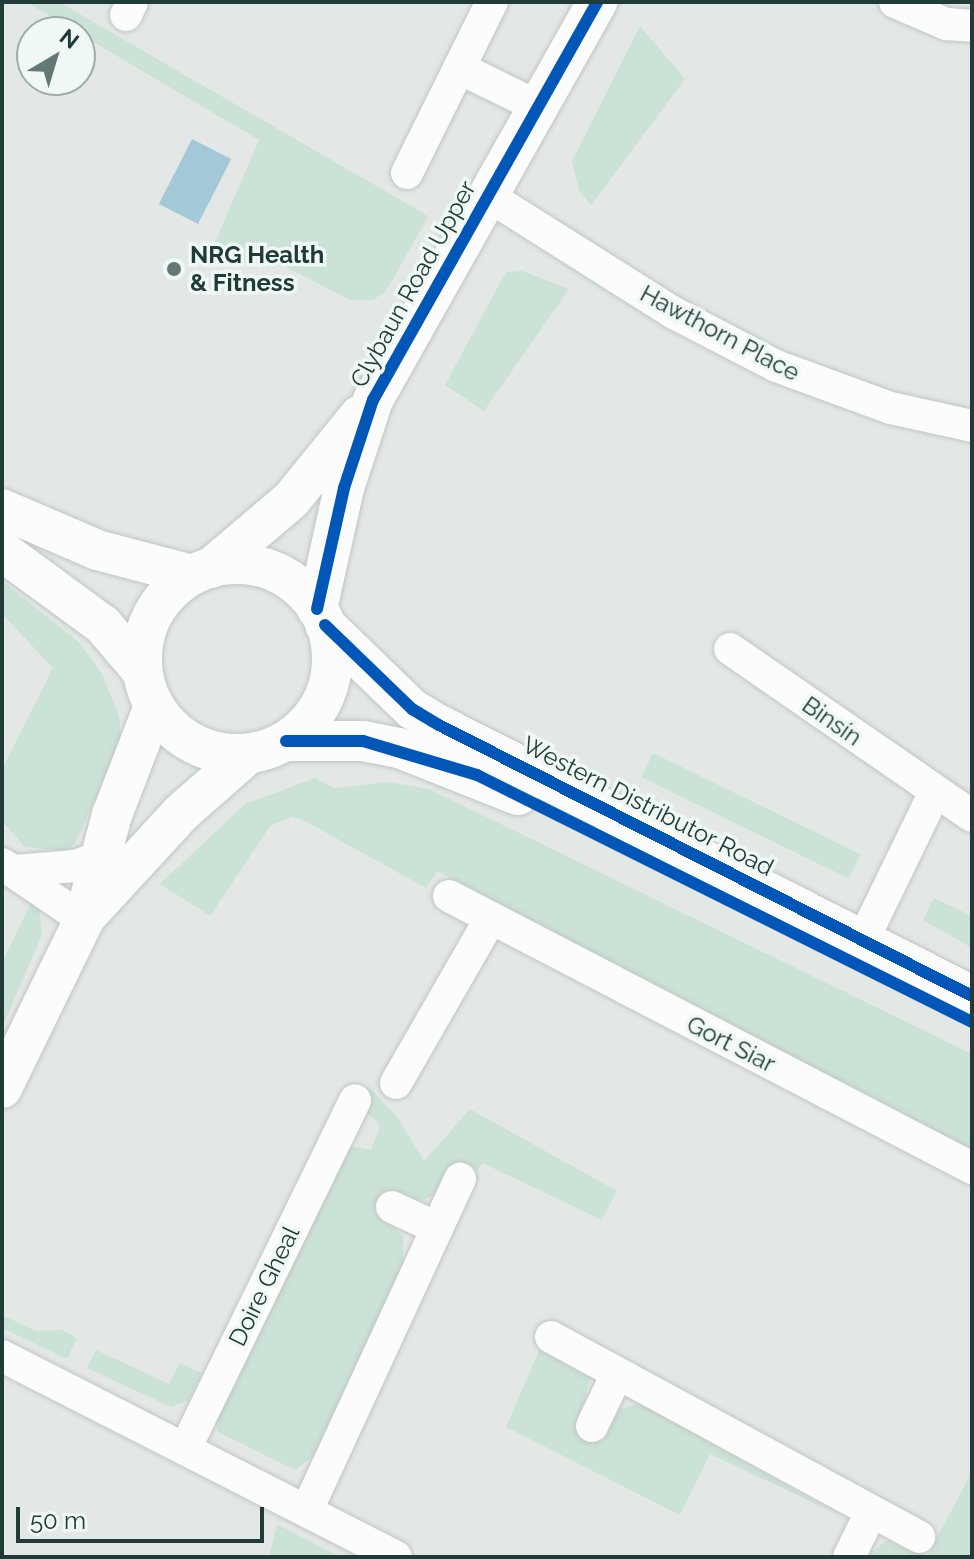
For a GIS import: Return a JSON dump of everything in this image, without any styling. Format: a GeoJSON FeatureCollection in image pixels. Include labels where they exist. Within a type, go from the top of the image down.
{"type":"FeatureCollection","features":[{"type":"Feature","properties":{"kind":"street"},"geometry":{"type":"LineString","coordinates":[[407,173],[492,2]]}},
{"type":"Feature","properties":{"kind":"street","name":"Clybaun Road Upper"},"geometry":{"type":"LineString","coordinates":[[201,572],[291,500],[373,400],[597,2]]}},
{"type":"Feature","properties":{"kind":"street"},"geometry":{"type":"LineString","coordinates":[[895,2],[946,24],[972,26]]}},
{"type":"Feature","properties":{"kind":"street"},"geometry":{"type":"LineString","coordinates":[[459,68],[537,106]]}},
{"type":"Feature","properties":{"kind":"street","name":"Hawthorn Place"},"geometry":{"type":"LineString","coordinates":[[487,195],[672,312],[776,366],[891,408],[972,426]]}},
{"type":"Feature","properties":{"kind":"street","name":"Clybaun Road Upper"},"geometry":{"type":"LineString","coordinates":[[321,617],[344,488],[373,400]]}},
{"type":"Feature","properties":{"kind":"street"},"geometry":{"type":"LineString","coordinates":[[2,509],[97,550],[201,572],[242,565],[273,571],[296,586],[321,617],[332,665],[326,692],[313,717],[286,741],[248,754],[221,753],[193,744],[148,689],[103,625],[2,551]]}},
{"type":"Feature","properties":{"kind":"street"},"geometry":{"type":"LineString","coordinates":[[2,1088],[84,920],[148,689],[149,622],[160,603],[201,572]]}},
{"type":"Feature","properties":{"kind":"street","name":"Western Distributor Road"},"geometry":{"type":"LineString","coordinates":[[321,617],[412,709],[972,996]]}},
{"type":"Feature","properties":{"kind":"street","name":"Binsín"},"geometry":{"type":"LineString","coordinates":[[730,649],[934,794],[972,816]]}},
{"type":"Feature","properties":{"kind":"street","name":"Western Distributor Road"},"geometry":{"type":"LineString","coordinates":[[286,741],[363,741],[477,775],[972,1022]]}},
{"type":"Feature","properties":{"kind":"street"},"geometry":{"type":"LineString","coordinates":[[84,920],[181,813],[248,754]]}},
{"type":"Feature","properties":{"kind":"street"},"geometry":{"type":"LineString","coordinates":[[863,940],[934,794]]}},
{"type":"Feature","properties":{"kind":"street"},"geometry":{"type":"LineString","coordinates":[[9,868],[75,866],[100,857]]}},
{"type":"Feature","properties":{"kind":"street"},"geometry":{"type":"LineString","coordinates":[[9,868],[84,920]]}},
{"type":"Feature","properties":{"kind":"street","name":"Gort Siar"},"geometry":{"type":"LineString","coordinates":[[449,896],[972,1168]]}},
{"type":"Feature","properties":{"kind":"street"},"geometry":{"type":"LineString","coordinates":[[396,1083],[491,918]]}},
{"type":"Feature","properties":{"kind":"street","name":"Doire Gheal"},"geometry":{"type":"LineString","coordinates":[[185,1449],[354,1119]]}},
{"type":"Feature","properties":{"kind":"street"},"geometry":{"type":"LineString","coordinates":[[307,1510],[460,1179]]}},
{"type":"Feature","properties":{"kind":"street"},"geometry":{"type":"LineString","coordinates":[[392,1207],[437,1228]]}},
{"type":"Feature","properties":{"kind":"street"},"geometry":{"type":"LineString","coordinates":[[551,1337],[919,1537]]}},
{"type":"Feature","properties":{"kind":"street"},"geometry":{"type":"LineString","coordinates":[[2,1356],[396,1557]]}},
{"type":"Feature","properties":{"kind":"street"},"geometry":{"type":"LineString","coordinates":[[592,1426],[617,1374]]}},
{"type":"Feature","properties":{"kind":"street"},"geometry":{"type":"LineString","coordinates":[[849,1557],[871,1512]]}},
{"type":"Feature","properties":{"kind":"green space"},"geometry":{"type":"Polygon","coordinates":[[[26,2],[59,2],[83,16],[50,16],[26,2]]]}},
{"type":"Feature","properties":{"kind":"green space"},"geometry":{"type":"Polygon","coordinates":[[[96,23],[428,217],[386,291],[373,300],[350,300],[284,266],[247,265],[215,242],[259,140],[96,43],[96,23]]]}},
{"type":"Feature","properties":{"kind":"green space"},"geometry":{"type":"Polygon","coordinates":[[[640,26],[685,79],[591,205],[579,191],[572,161],[640,26]]]}},
{"type":"Feature","properties":{"kind":"green space"},"geometry":{"type":"Polygon","coordinates":[[[522,271],[569,289],[484,411],[445,385],[506,272],[522,271]]]}},
{"type":"Feature","properties":{"kind":"green space"},"geometry":{"type":"Polygon","coordinates":[[[2,581],[79,642],[102,674],[119,716],[121,741],[75,844],[66,851],[25,847],[2,821],[2,769],[53,668],[2,614],[2,581]]]}},
{"type":"Feature","properties":{"kind":"green space"},"geometry":{"type":"Polygon","coordinates":[[[653,753],[861,854],[849,879],[641,777],[653,753]]]}},
{"type":"Feature","properties":{"kind":"green space"},"geometry":{"type":"Polygon","coordinates":[[[315,778],[334,788],[387,782],[429,789],[972,1054],[972,1152],[437,871],[426,888],[303,820],[292,817],[270,826],[210,916],[160,884],[245,804],[315,778]]]}},
{"type":"Feature","properties":{"kind":"green space"},"geometry":{"type":"Polygon","coordinates":[[[934,898],[972,916],[972,948],[923,920],[934,898]]]}},
{"type":"Feature","properties":{"kind":"green space"},"geometry":{"type":"Polygon","coordinates":[[[31,903],[39,905],[42,935],[2,1028],[2,963],[31,903]]]}},
{"type":"Feature","properties":{"kind":"green space"},"geometry":{"type":"Polygon","coordinates":[[[370,1088],[398,1118],[424,1161],[470,1109],[617,1191],[602,1220],[482,1163],[473,1178],[447,1168],[436,1193],[424,1200],[406,1199],[381,1216],[403,1236],[403,1268],[314,1456],[295,1470],[218,1432],[215,1420],[350,1146],[371,1150],[380,1126],[363,1108],[370,1088]]]}},
{"type":"Feature","properties":{"kind":"green space"},"geometry":{"type":"Polygon","coordinates":[[[2,1315],[36,1331],[63,1330],[77,1338],[67,1359],[2,1328],[2,1315]]]}},
{"type":"Feature","properties":{"kind":"green space"},"geometry":{"type":"Polygon","coordinates":[[[96,1350],[169,1384],[180,1363],[202,1373],[189,1400],[171,1407],[87,1368],[96,1350]]]}},
{"type":"Feature","properties":{"kind":"green space"},"geometry":{"type":"Polygon","coordinates":[[[539,1350],[590,1378],[577,1428],[603,1442],[618,1410],[641,1403],[837,1514],[710,1454],[680,1515],[506,1427],[539,1350]]]}},
{"type":"Feature","properties":{"kind":"green space"},"geometry":{"type":"Polygon","coordinates":[[[972,1472],[972,1557],[865,1557],[886,1541],[927,1556],[972,1472]]]}},
{"type":"Feature","properties":{"kind":"green space"},"geometry":{"type":"Polygon","coordinates":[[[277,1524],[340,1557],[269,1557],[277,1524]]]}},
{"type":"Feature","properties":{"kind":"water"},"geometry":{"type":"Polygon","coordinates":[[[192,139],[231,159],[198,224],[159,204],[192,139]]]}},
{"type":"Feature","properties":{"kind":"cycle path"},"geometry":{"type":"LineString","coordinates":[[317,609],[344,488],[373,400],[597,2]]}},
{"type":"Feature","properties":{"kind":"cycle path"},"geometry":{"type":"LineString","coordinates":[[325,625],[412,709],[439,725],[972,996]]}},
{"type":"Feature","properties":{"kind":"cycle path"},"geometry":{"type":"LineString","coordinates":[[286,741],[363,741],[477,775],[972,1022]]}},
{"type":"Feature","properties":{"kind":"place","name":"NRG Health & Fitness"},"geometry":{"type":"Point","coordinates":[174,269]}}]}
